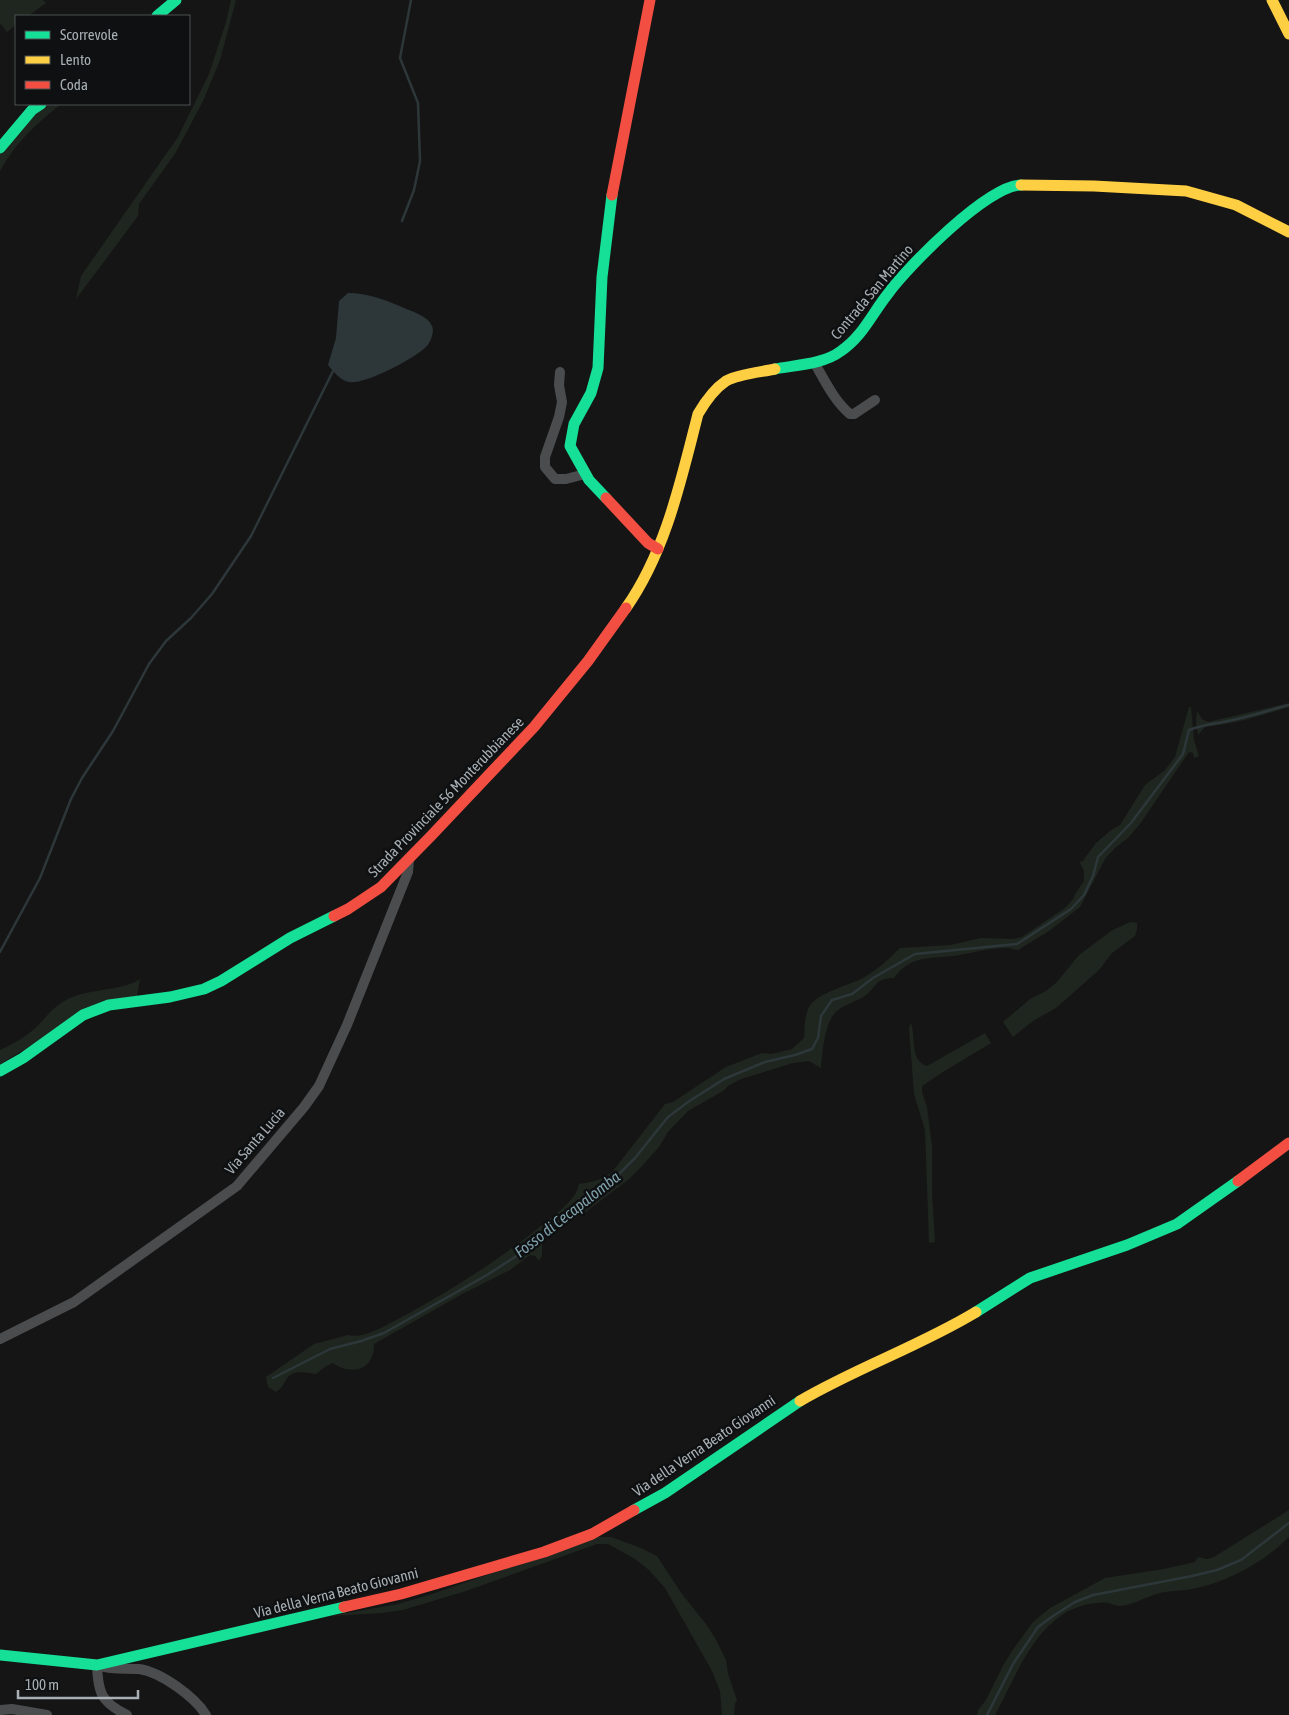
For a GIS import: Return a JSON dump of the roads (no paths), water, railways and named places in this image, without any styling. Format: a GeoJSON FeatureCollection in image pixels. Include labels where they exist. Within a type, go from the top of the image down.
{"type":"FeatureCollection","features":[{"type":"Feature","properties":{"kind":"street"},"geometry":{"type":"LineString","coordinates":[[158,15],[176,0]]}},
{"type":"Feature","properties":{"kind":"street"},"geometry":{"type":"LineString","coordinates":[[650,0],[613,182],[602,277],[598,368],[591,393],[579,411],[571,434],[570,446],[585,474],[648,543],[658,549]]}},
{"type":"Feature","properties":{"kind":"street"},"geometry":{"type":"LineString","coordinates":[[1272,0],[1289,34]]}},
{"type":"Feature","properties":{"kind":"street"},"geometry":{"type":"LineString","coordinates":[[0,148],[32,110],[40,105]]}},
{"type":"Feature","properties":{"kind":"street","name":"Contrada San Martino"},"geometry":{"type":"LineString","coordinates":[[658,549],[683,472],[698,414],[706,400],[726,381],[749,374],[828,359],[842,351],[864,329],[887,294],[906,272],[940,238],[960,219],[986,199],[1013,185],[1094,186],[1186,191],[1236,205],[1289,232]]}},
{"type":"Feature","properties":{"kind":"street"},"geometry":{"type":"LineString","coordinates":[[814,362],[832,393],[850,414],[854,414],[875,400]]}},
{"type":"Feature","properties":{"kind":"street"},"geometry":{"type":"LineString","coordinates":[[560,372],[559,386],[562,402],[559,417],[545,457],[545,467],[555,479],[566,479],[585,474]]}},
{"type":"Feature","properties":{"kind":"street","name":"Strada Provinciale 56 Monterubbianese"},"geometry":{"type":"LineString","coordinates":[[0,1071],[23,1058],[84,1015],[121,1003],[143,1001],[204,989],[290,938],[328,920],[381,887],[409,860],[534,727],[588,662],[640,588],[658,549]]}},
{"type":"Feature","properties":{"kind":"street","name":"Via Santa Lucia"},"geometry":{"type":"LineString","coordinates":[[0,1339],[74,1302],[237,1186],[319,1086],[347,1025],[405,881],[409,860]]}},
{"type":"Feature","properties":{"kind":"street","name":"Via della Verna Beato Giovanni"},"geometry":{"type":"LineString","coordinates":[[0,1656],[97,1665],[402,1594],[544,1552],[592,1534],[665,1493],[796,1402],[825,1386],[929,1338],[1030,1278],[1127,1245],[1177,1224],[1289,1143]]}},
{"type":"Feature","properties":{"kind":"street"},"geometry":{"type":"LineString","coordinates":[[127,1715],[112,1708],[101,1695],[98,1687],[97,1665],[105,1668],[141,1670],[166,1679],[201,1706],[206,1715]]}},
{"type":"Feature","properties":{"kind":"street"},"geometry":{"type":"LineString","coordinates":[[4,1712],[12,1709],[47,1715]]}},
{"type":"Feature","properties":{"kind":"waterway"},"geometry":{"type":"LineString","coordinates":[[402,221],[414,190],[420,161],[418,103],[400,58],[411,0]]}},
{"type":"Feature","properties":{"kind":"waterway"},"geometry":{"type":"LineString","coordinates":[[0,952],[40,878],[71,799],[82,778],[113,731],[149,664],[166,641],[191,618],[212,594],[251,536],[333,371]]}},
{"type":"Feature","properties":{"kind":"waterway","name":"Fosso di Cecapalomba"},"geometry":{"type":"LineString","coordinates":[[273,1378],[330,1349],[384,1333],[487,1275],[521,1253],[592,1194],[614,1179],[635,1158],[668,1117],[688,1102],[724,1079],[765,1062],[812,1049],[818,1038],[821,1016],[832,1000],[852,994],[873,978],[915,954],[1017,944],[1071,909],[1084,895],[1093,876],[1098,857],[1131,823],[1183,754],[1189,730],[1244,718],[1289,705]]}},
{"type":"Feature","properties":{"kind":"waterway"},"geometry":{"type":"LineString","coordinates":[[987,1715],[1013,1664],[1038,1627],[1075,1602],[1093,1595],[1217,1570],[1241,1560],[1289,1523]]}}]}
